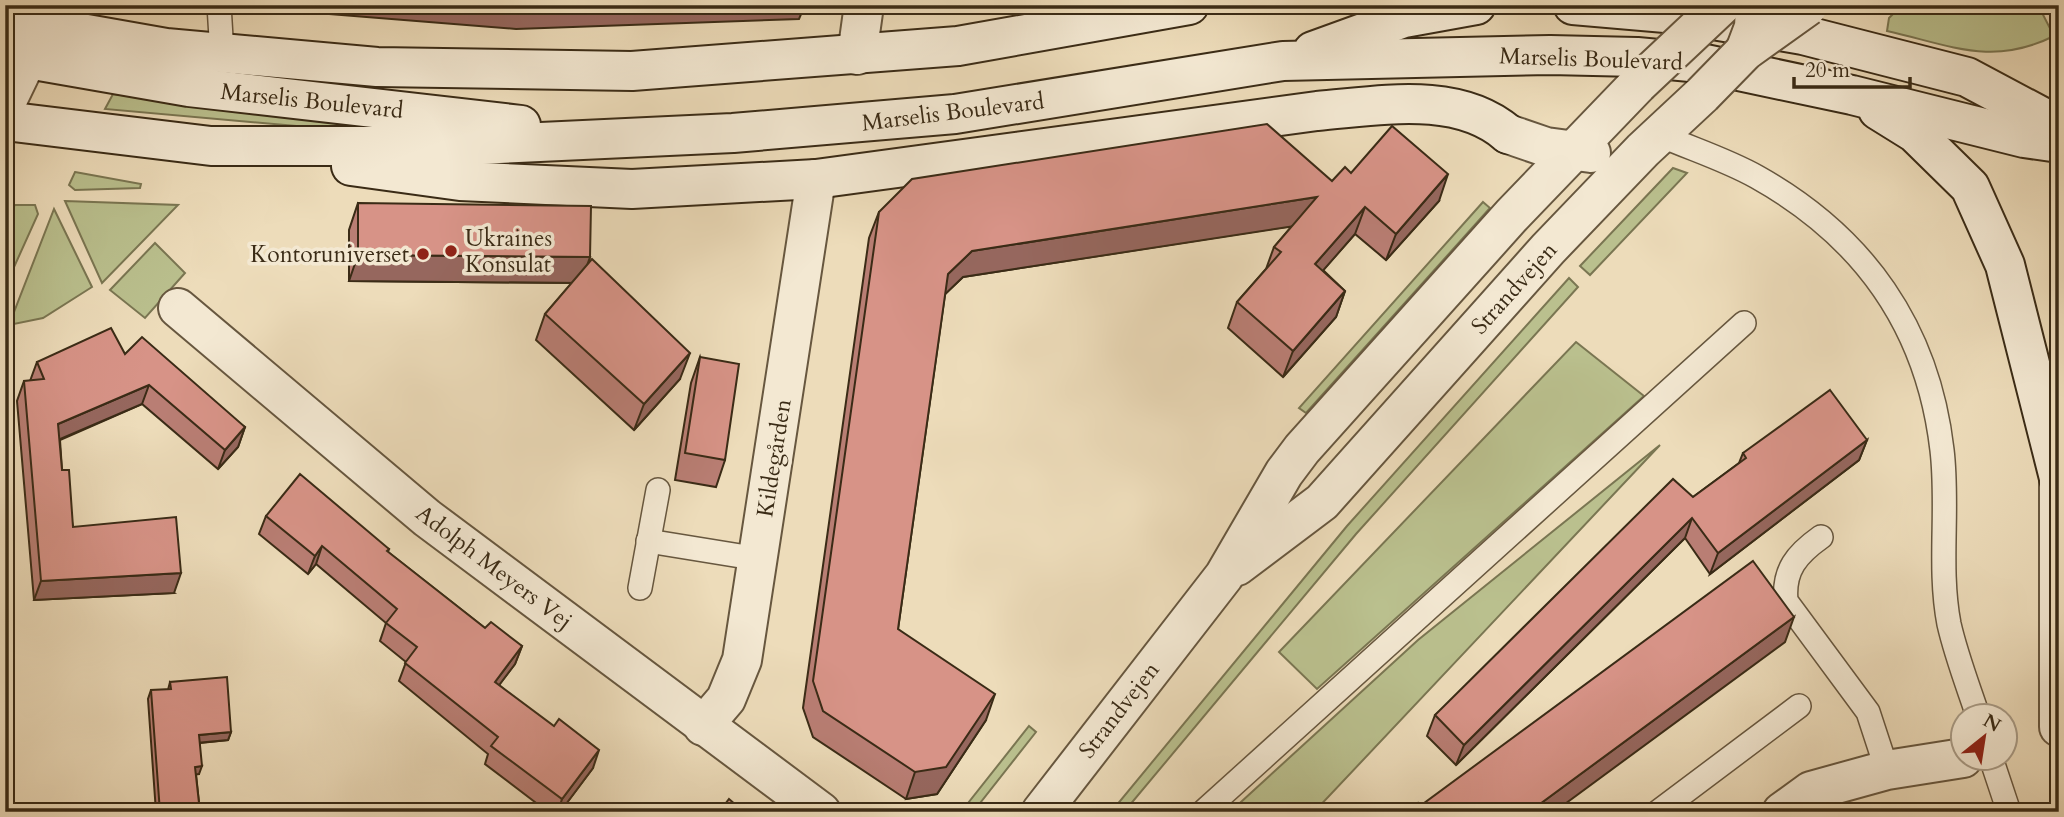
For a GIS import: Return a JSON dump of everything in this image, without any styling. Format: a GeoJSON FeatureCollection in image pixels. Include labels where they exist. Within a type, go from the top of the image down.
{"type":"FeatureCollection","features":[{"type":"Feature","properties":{"kind":"main road"},"geometry":{"type":"LineString","coordinates":[[857,55],[863,5]]}},
{"type":"Feature","properties":{"kind":"main road"},"geometry":{"type":"LineString","coordinates":[[5,105],[26,35],[377,67],[497,71],[632,71],[958,46],[1189,5]]}},
{"type":"Feature","properties":{"kind":"main road","name":"Marselis Boulevard"},"geometry":{"type":"LineString","coordinates":[[1283,61],[1404,18],[1476,5]]}},
{"type":"Feature","properties":{"kind":"main road","name":"Marselis Boulevard"},"geometry":{"type":"LineString","coordinates":[[1573,5],[1678,14],[1803,35],[1967,77],[2059,126]]}},
{"type":"Feature","properties":{"kind":"main road","name":"Strandvejen"},"geometry":{"type":"LineString","coordinates":[[1041,812],[1224,576],[1284,473],[1303,449],[1528,197],[1638,84],[1721,5]]}},
{"type":"Feature","properties":{"kind":"main road"},"geometry":{"type":"LineString","coordinates":[[1745,51],[1754,27],[1755,5]]}},
{"type":"Feature","properties":{"kind":"main road","name":"Strandvejen"},"geometry":{"type":"LineString","coordinates":[[1224,576],[1322,502],[1548,249],[1651,143],[1745,51],[1808,6]]}},
{"type":"Feature","properties":{"kind":"main road","name":"Marselis Boulevard"},"geometry":{"type":"LineString","coordinates":[[26,35],[255,96],[620,137]]}},
{"type":"Feature","properties":{"kind":"main road","name":"Marselis Boulevard"},"geometry":{"type":"LineString","coordinates":[[5,121],[211,146],[457,146],[733,133],[955,114],[1283,61],[1522,55],[1637,57],[1701,64],[1852,94],[2024,138],[2059,143]]}},
{"type":"Feature","properties":{"kind":"main road"},"geometry":{"type":"LineString","coordinates":[[1852,94],[1915,133],[1970,187],[2005,265],[2059,477],[2059,727]]}},
{"type":"Feature","properties":{"kind":"main road"},"geometry":{"type":"LineString","coordinates":[[211,146],[460,181],[632,189],[816,179],[1317,111],[1401,104],[1473,113],[1489,120],[1508,134],[1572,152],[1608,154],[1651,143]]}},
{"type":"Feature","properties":{"kind":"main road"},"geometry":{"type":"LineString","coordinates":[[1508,134],[1522,166],[1528,197]]}},
{"type":"Feature","properties":{"kind":"main road","name":"Kildegården"},"geometry":{"type":"LineString","coordinates":[[704,726],[726,699],[742,660],[816,179]]}},
{"type":"Feature","properties":{"kind":"main road","name":"Adolph Meyers Vej"},"geometry":{"type":"LineString","coordinates":[[178,308],[428,518],[821,812]]}},
{"type":"Feature","properties":{"kind":"main road"},"geometry":{"type":"LineString","coordinates":[[1782,812],[1811,792],[1887,770],[1948,760]]}},
{"type":"Feature","properties":{"kind":"lane"},"geometry":{"type":"LineString","coordinates":[[219,5],[222,54]]}},
{"type":"Feature","properties":{"kind":"lane"},"geometry":{"type":"LineString","coordinates":[[1651,143],[1755,176],[1802,205],[1844,238],[1897,309],[1921,360],[1934,400],[1942,452],[1944,564],[1949,624],[1974,702]]}},
{"type":"Feature","properties":{"kind":"lane"},"geometry":{"type":"LineString","coordinates":[[1203,812],[1744,323]]}},
{"type":"Feature","properties":{"kind":"lane"},"geometry":{"type":"LineString","coordinates":[[640,588],[658,490]]}},
{"type":"Feature","properties":{"kind":"lane"},"geometry":{"type":"LineString","coordinates":[[1821,537],[1804,549],[1792,563],[1784,583],[1786,601],[1868,712],[1887,770]]}},
{"type":"Feature","properties":{"kind":"lane"},"geometry":{"type":"LineString","coordinates":[[648,541],[758,559]]}},
{"type":"Feature","properties":{"kind":"lane"},"geometry":{"type":"LineString","coordinates":[[1658,812],[1799,706]]}},
{"type":"Feature","properties":{"kind":"lane"},"geometry":{"type":"LineString","coordinates":[[1996,772],[2009,812]]}},
{"type":"Feature","properties":{"kind":"green space"},"geometry":{"type":"Polygon","coordinates":[[[1902,5],[2038,5],[2054,36],[2011,50],[1991,52],[1951,47],[1887,31],[1889,18],[1902,5]]]}},
{"type":"Feature","properties":{"kind":"green space"},"geometry":{"type":"Polygon","coordinates":[[[113,94],[354,124],[353,131],[105,109],[113,94]]]}},
{"type":"Feature","properties":{"kind":"green space"},"geometry":{"type":"Polygon","coordinates":[[[1673,168],[1687,173],[1590,275],[1580,266],[1673,168]]]}},
{"type":"Feature","properties":{"kind":"green space"},"geometry":{"type":"Polygon","coordinates":[[[75,172],[141,184],[140,188],[75,190],[69,185],[75,172]]]}},
{"type":"Feature","properties":{"kind":"green space"},"geometry":{"type":"Polygon","coordinates":[[[65,201],[178,205],[102,283],[65,201]]]}},
{"type":"Feature","properties":{"kind":"green space"},"geometry":{"type":"Polygon","coordinates":[[[1483,202],[1490,208],[1306,413],[1299,408],[1483,202]]]}},
{"type":"Feature","properties":{"kind":"green space"},"geometry":{"type":"Polygon","coordinates":[[[15,205],[35,205],[38,214],[5,287],[5,233],[15,205]]]}},
{"type":"Feature","properties":{"kind":"green space"},"geometry":{"type":"Polygon","coordinates":[[[54,209],[92,287],[43,318],[9,325],[54,209]]]}},
{"type":"Feature","properties":{"kind":"green space"},"geometry":{"type":"Polygon","coordinates":[[[155,243],[185,273],[145,318],[110,290],[155,243]]]}},
{"type":"Feature","properties":{"kind":"green space"},"geometry":{"type":"Polygon","coordinates":[[[1569,278],[1578,287],[1356,534],[1124,812],[1111,812],[1347,526],[1569,278]]]}},
{"type":"Feature","properties":{"kind":"green space"},"geometry":{"type":"Polygon","coordinates":[[[1576,342],[1644,396],[1317,689],[1279,652],[1576,342]]]}},
{"type":"Feature","properties":{"kind":"green space"},"geometry":{"type":"Polygon","coordinates":[[[1660,445],[1314,812],[1230,812],[1418,640],[1660,445]]]}},
{"type":"Feature","properties":{"kind":"green space"},"geometry":{"type":"Polygon","coordinates":[[[1029,726],[1036,732],[973,812],[961,812],[1029,726]]]}},
{"type":"Feature","properties":{"kind":"building"},"geometry":{"type":"Polygon","coordinates":[[[1267,124],[1332,181],[1345,167],[1351,173],[1392,126],[1448,174],[1396,234],[1365,207],[1315,264],[1345,291],[1293,351],[1237,302],[1281,252],[1274,247],[1317,197],[972,251],[948,274],[898,629],[995,694],[946,767],[915,772],[823,711],[813,681],[879,212],[912,179],[1267,124]]]}},
{"type":"Feature","properties":{"kind":"building"},"geometry":{"type":"Polygon","coordinates":[[[358,203],[591,206],[590,257],[358,255],[358,203]]]}},
{"type":"Feature","properties":{"kind":"building"},"geometry":{"type":"Polygon","coordinates":[[[592,259],[690,353],[644,404],[545,314],[592,259]]]}},
{"type":"Feature","properties":{"kind":"building"},"geometry":{"type":"Polygon","coordinates":[[[111,328],[125,354],[142,337],[245,427],[225,450],[149,385],[58,424],[62,470],[69,470],[73,527],[176,517],[181,573],[41,581],[24,381],[44,379],[37,362],[111,328]]]}},
{"type":"Feature","properties":{"kind":"building"},"geometry":{"type":"Polygon","coordinates":[[[700,357],[739,364],[725,460],[685,453],[700,357]]]}},
{"type":"Feature","properties":{"kind":"building"},"geometry":{"type":"Polygon","coordinates":[[[1830,390],[1867,440],[1718,553],[1692,518],[1464,745],[1435,715],[1673,479],[1693,497],[1746,458],[1743,453],[1830,390]]]}},
{"type":"Feature","properties":{"kind":"building"},"geometry":{"type":"Polygon","coordinates":[[[300,474],[389,549],[387,551],[485,628],[491,622],[522,646],[495,682],[554,726],[559,719],[599,750],[562,799],[491,746],[498,737],[405,663],[417,647],[386,623],[397,609],[322,546],[315,556],[266,516],[300,474]]]}},
{"type":"Feature","properties":{"kind":"building"},"geometry":{"type":"Polygon","coordinates":[[[1753,561],[1794,617],[1529,812],[1406,812],[1418,803],[1420,806],[1753,561]]]}},
{"type":"Feature","properties":{"kind":"building"},"geometry":{"type":"Polygon","coordinates":[[[227,677],[231,732],[199,735],[202,766],[195,767],[200,812],[160,812],[151,690],[171,689],[170,682],[227,677]]]}},
{"type":"Feature","properties":{"kind":"building"},"geometry":{"type":"Polygon","coordinates":[[[729,799],[744,812],[719,812],[729,799]]]}},
{"type":"Feature","properties":{"kind":"place","name":"Ukraines Konsulat"},"geometry":{"type":"Point","coordinates":[451,251]}},
{"type":"Feature","properties":{"kind":"place","name":"Kontoruniverset"},"geometry":{"type":"Point","coordinates":[423,254]}}]}
